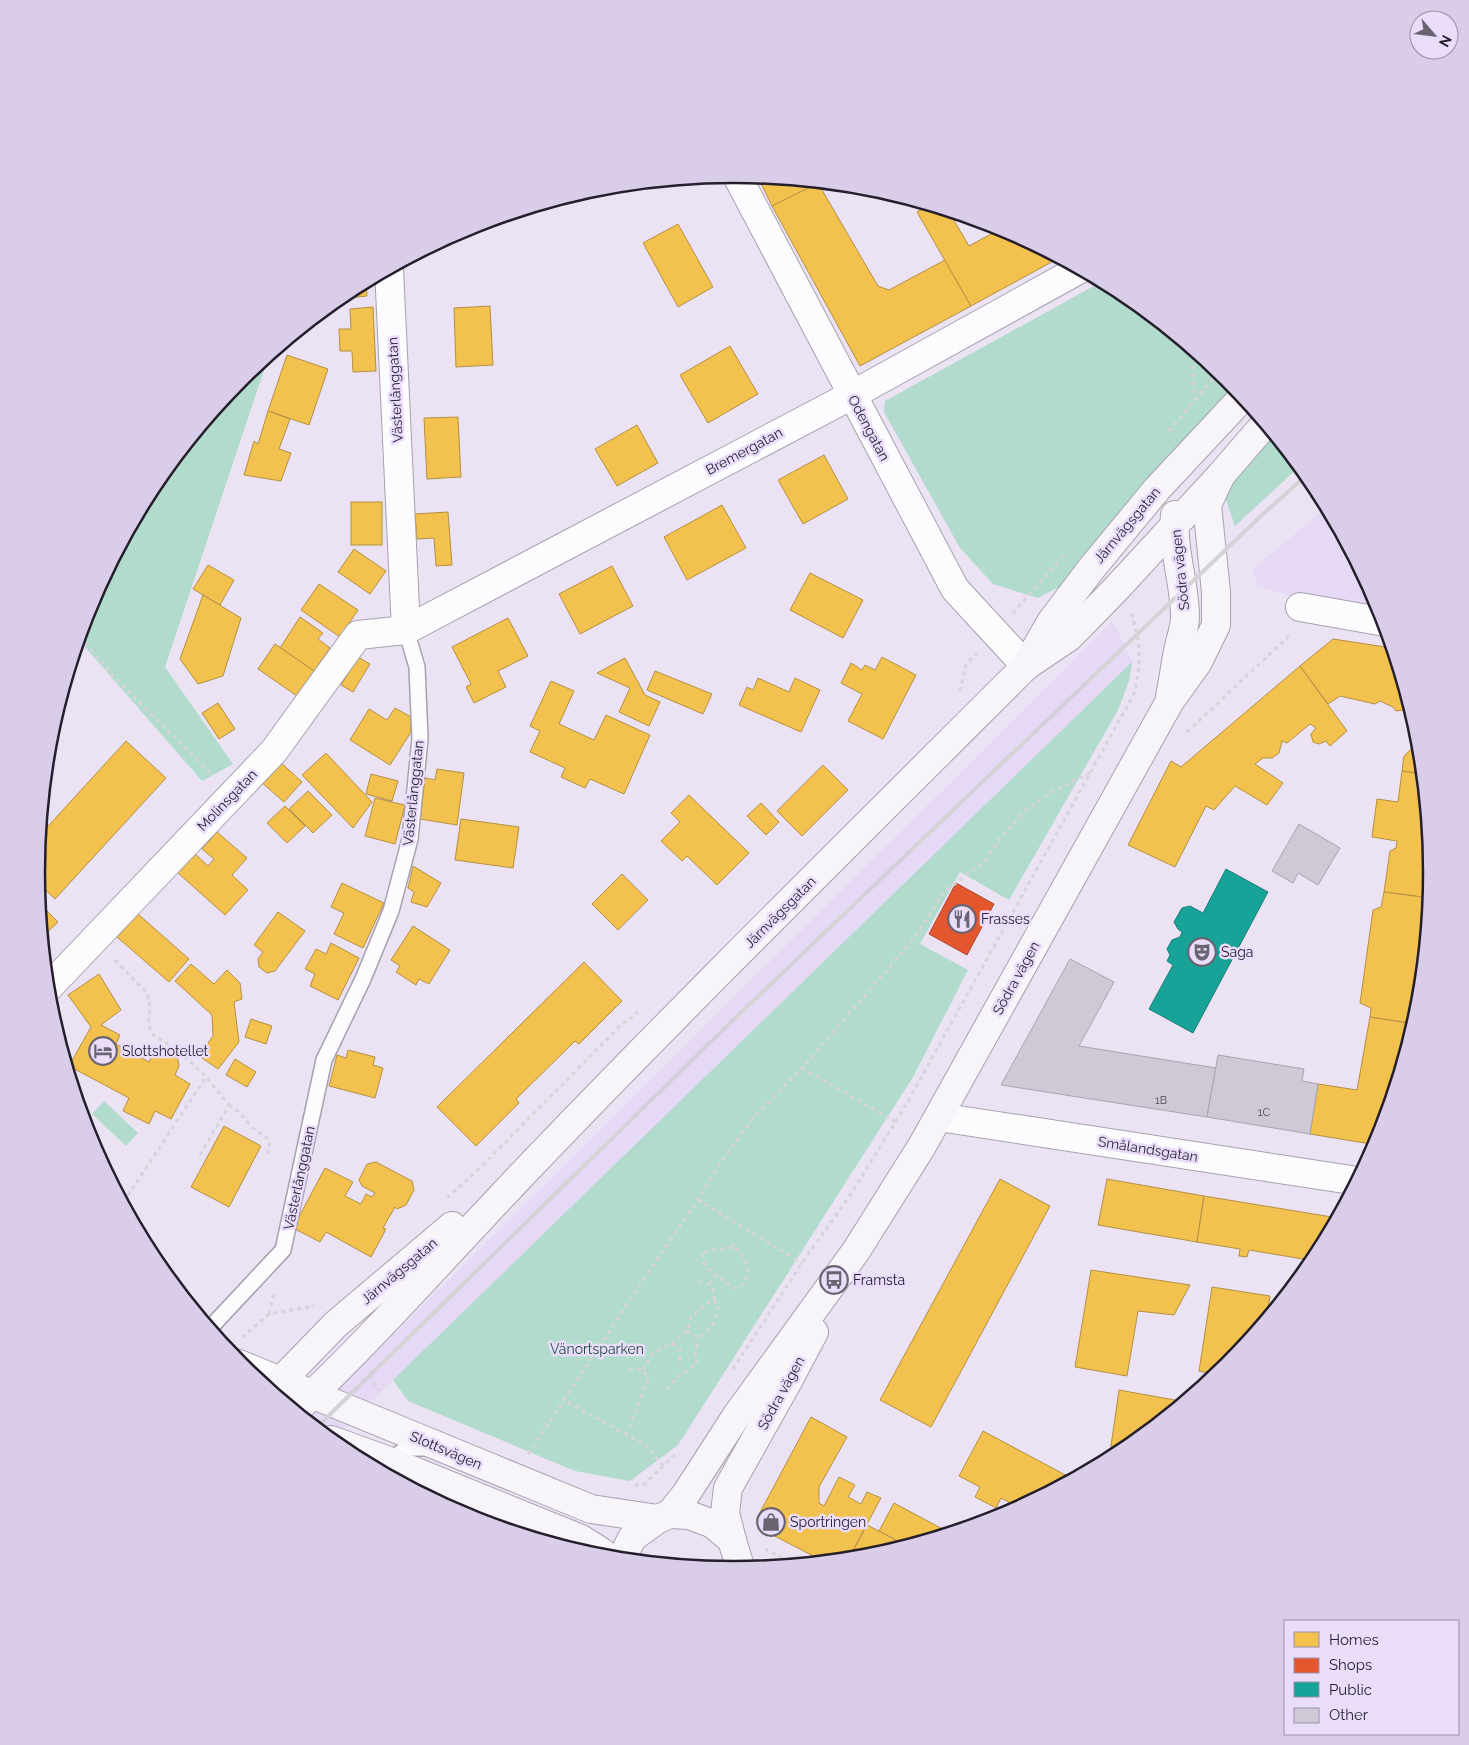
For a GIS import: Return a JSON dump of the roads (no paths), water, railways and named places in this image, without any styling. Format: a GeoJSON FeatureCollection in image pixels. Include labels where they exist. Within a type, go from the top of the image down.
{"type":"FeatureCollection","features":[{"type":"Feature","properties":{"kind":"street","name":"Odengatan"},"geometry":{"type":"LineString","coordinates":[[741,183],[955,589],[1026,666]]}},
{"type":"Feature","properties":{"kind":"street","name":"Bremergatan"},"geometry":{"type":"LineString","coordinates":[[406,630],[852,395],[1074,272]]}},
{"type":"Feature","properties":{"kind":"street","name":"Västerlånggatan"},"geometry":{"type":"LineString","coordinates":[[389,275],[406,630]]}},
{"type":"Feature","properties":{"kind":"street","name":"Järnvägsgatan"},"geometry":{"type":"LineString","coordinates":[[1026,666],[1050,622],[1091,569],[1157,489],[1239,403]]}},
{"type":"Feature","properties":{"kind":"street","name":"Södra vägen"},"geometry":{"type":"LineString","coordinates":[[1170,701],[1185,620],[1184,591],[1176,558],[1174,526],[1177,499],[1193,465],[1240,404]]}},
{"type":"Feature","properties":{"kind":"street","name":"Södra vägen"},"geometry":{"type":"LineString","coordinates":[[739,1562],[725,1513],[728,1488],[788,1381],[856,1251],[939,1117],[1170,701],[1198,662],[1216,625],[1216,592],[1207,505],[1222,475],[1261,428]]}},
{"type":"Feature","properties":{"kind":"street","name":"Järnvägsgatan"},"geometry":{"type":"LineString","coordinates":[[303,1402],[358,1347],[535,1160],[756,935],[1026,666],[1069,637],[1222,475]]}},
{"type":"Feature","properties":{"kind":"street"},"geometry":{"type":"LineString","coordinates":[[1300,608],[1376,621]]}},
{"type":"Feature","properties":{"kind":"street","name":"Molinsgatan"},"geometry":{"type":"LineString","coordinates":[[54,982],[274,751],[358,636],[406,630]]}},
{"type":"Feature","properties":{"kind":"street","name":"Smålandsgatan"},"geometry":{"type":"LineString","coordinates":[[939,1117],[1351,1180]]}},
{"type":"Feature","properties":{"kind":"street","name":"Järnvägsgatan"},"geometry":{"type":"LineString","coordinates":[[275,1386],[336,1324],[487,1196],[535,1160]]}},
{"type":"Feature","properties":{"kind":"street","name":"Södra vägen"},"geometry":{"type":"LineString","coordinates":[[625,1553],[632,1538],[664,1516],[686,1494],[737,1415],[856,1251]]}},
{"type":"Feature","properties":{"kind":"street","name":"Slottsvägen"},"geometry":{"type":"LineString","coordinates":[[275,1386],[303,1402],[443,1449],[592,1510],[664,1516],[689,1516],[713,1524],[732,1540]]}},
{"type":"Feature","properties":{"kind":"street"},"geometry":{"type":"LineString","coordinates":[[384,1466],[580,1539],[595,1548]]}},
{"type":"Feature","properties":{"kind":"lane","name":"Västerlånggatan"},"geometry":{"type":"LineString","coordinates":[[214,1325],[283,1250],[324,1060],[391,911],[410,839],[420,739],[417,667],[406,630]]}},
{"type":"Feature","properties":{"kind":"lane"},"geometry":{"type":"LineString","coordinates":[[384,1466],[406,1448],[443,1449]]}},
{"type":"Feature","properties":{"kind":"railway"},"geometry":{"type":"LineString","coordinates":[[320,1424],[730,1023],[1262,515],[1301,480]]}},
{"type":"Feature","properties":{"kind":"place","name":"Frasses"},"geometry":{"type":"Point","coordinates":[962,919]}},
{"type":"Feature","properties":{"kind":"place","name":"Saga"},"geometry":{"type":"Point","coordinates":[1202,952]}},
{"type":"Feature","properties":{"kind":"place","name":"Slottshotellet"},"geometry":{"type":"Point","coordinates":[103,1051]}},
{"type":"Feature","properties":{"kind":"place","name":"Framsta"},"geometry":{"type":"Point","coordinates":[834,1280]}},
{"type":"Feature","properties":{"kind":"place","name":"Sportringen"},"geometry":{"type":"Point","coordinates":[771,1522]}},
{"type":"Feature","properties":{"kind":"park label","name":"Vänortsparken"},"geometry":{"type":"Point","coordinates":[597,1349]}}]}
